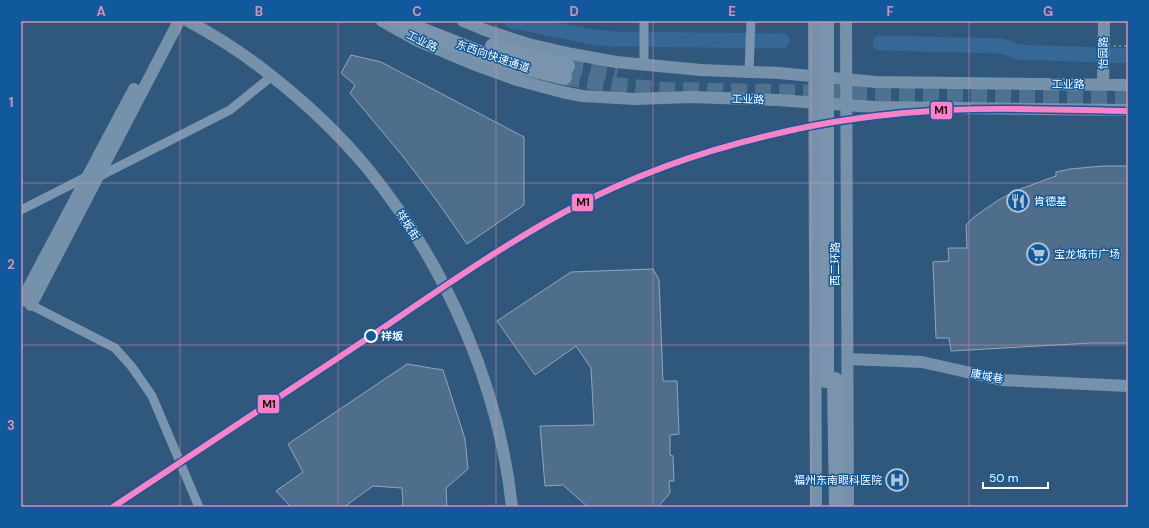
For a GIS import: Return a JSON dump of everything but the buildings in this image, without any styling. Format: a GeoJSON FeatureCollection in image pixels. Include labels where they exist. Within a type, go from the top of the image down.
{"type":"FeatureCollection","features":[{"type":"Feature","properties":{"kind":"highway","name":"工业路"},"geometry":{"type":"LineString","coordinates":[[398,21],[426,26]]}},
{"type":"Feature","properties":{"kind":"highway","name":"西二环路"},"geometry":{"type":"LineString","coordinates":[[826,21],[831,380],[837,507]]}},
{"type":"Feature","properties":{"kind":"highway","name":"西二环路"},"geometry":{"type":"LineString","coordinates":[[828,507],[836,21]]}},
{"type":"Feature","properties":{"kind":"highway","name":"东西向快速通道"},"geometry":{"type":"LineString","coordinates":[[426,26],[477,52],[522,67],[566,72]]}},
{"type":"Feature","properties":{"kind":"main road"},"geometry":{"type":"LineString","coordinates":[[93,177],[170,21]]}},
{"type":"Feature","properties":{"kind":"main road"},"geometry":{"type":"LineString","coordinates":[[25,302],[179,21]]}},
{"type":"Feature","properties":{"kind":"main road","name":"祥坂街"},"geometry":{"type":"LineString","coordinates":[[188,21],[236,50],[272,76],[322,121],[349,148],[368,170],[409,227],[451,299],[474,353],[491,406],[504,456],[512,507]]}},
{"type":"Feature","properties":{"kind":"main road","name":"工业路"},"geometry":{"type":"LineString","coordinates":[[382,21],[418,41],[473,64],[517,80],[582,96],[636,99],[690,97],[778,100],[874,107],[1128,110]]}},
{"type":"Feature","properties":{"kind":"main road","name":"工业路"},"geometry":{"type":"LineString","coordinates":[[463,21],[528,44],[616,62],[644,65],[701,70],[749,71],[876,82],[1128,85]]}},
{"type":"Feature","properties":{"kind":"main road"},"geometry":{"type":"LineString","coordinates":[[814,21],[816,507]]}},
{"type":"Feature","properties":{"kind":"main road"},"geometry":{"type":"LineString","coordinates":[[846,21],[848,507]]}},
{"type":"Feature","properties":{"kind":"main road","name":"怡园路"},"geometry":{"type":"LineString","coordinates":[[1103,84],[1104,21]]}},
{"type":"Feature","properties":{"kind":"main road","name":"康城巷"},"geometry":{"type":"LineString","coordinates":[[848,360],[922,362],[1002,380],[1128,386]]}},
{"type":"Feature","properties":{"kind":"street"},"geometry":{"type":"LineString","coordinates":[[749,71],[751,52],[751,21]]}},
{"type":"Feature","properties":{"kind":"street"},"geometry":{"type":"LineString","coordinates":[[644,24],[644,65]]}},
{"type":"Feature","properties":{"kind":"street"},"geometry":{"type":"LineString","coordinates":[[21,210],[93,177],[230,110],[272,76]]}},
{"type":"Feature","properties":{"kind":"street"},"geometry":{"type":"LineString","coordinates":[[25,302],[115,348],[132,367],[152,396],[198,506]]}},
{"type":"Feature","properties":{"kind":"path"},"geometry":{"type":"LineString","coordinates":[[1104,47],[1128,46]]}},
{"type":"Feature","properties":{"kind":"waterway"},"geometry":{"type":"LineString","coordinates":[[512,21],[592,37],[614,39],[782,41]]}},
{"type":"Feature","properties":{"kind":"waterway"},"geometry":{"type":"LineString","coordinates":[[880,43],[1002,46],[1018,52],[1128,56]]}},
{"type":"Feature","properties":{"kind":"tunnel"},"geometry":{"type":"LineString","coordinates":[[567,66],[617,74]]}},
{"type":"Feature","properties":{"kind":"tunnel"},"geometry":{"type":"LineString","coordinates":[[564,77],[614,85],[664,90],[1128,98]]}},
{"type":"Feature","properties":{"kind":"transit line","name":"M1"},"geometry":{"type":"LineString","coordinates":[[113,507],[444,286],[519,238],[594,197],[619,185],[670,165],[749,140],[796,129],[861,118],[905,113],[970,109],[1128,111]]}},
{"type":"Feature","properties":{"kind":"place","name":"肯德基"},"geometry":{"type":"Point","coordinates":[1018,201]}},
{"type":"Feature","properties":{"kind":"place","name":"宝龙城市广场"},"geometry":{"type":"Point","coordinates":[1038,254]}},
{"type":"Feature","properties":{"kind":"place","name":"祥坂"},"geometry":{"type":"Point","coordinates":[371,336]}},
{"type":"Feature","properties":{"kind":"place","name":"福州东南眼科医院"},"geometry":{"type":"Point","coordinates":[897,480]}}]}
